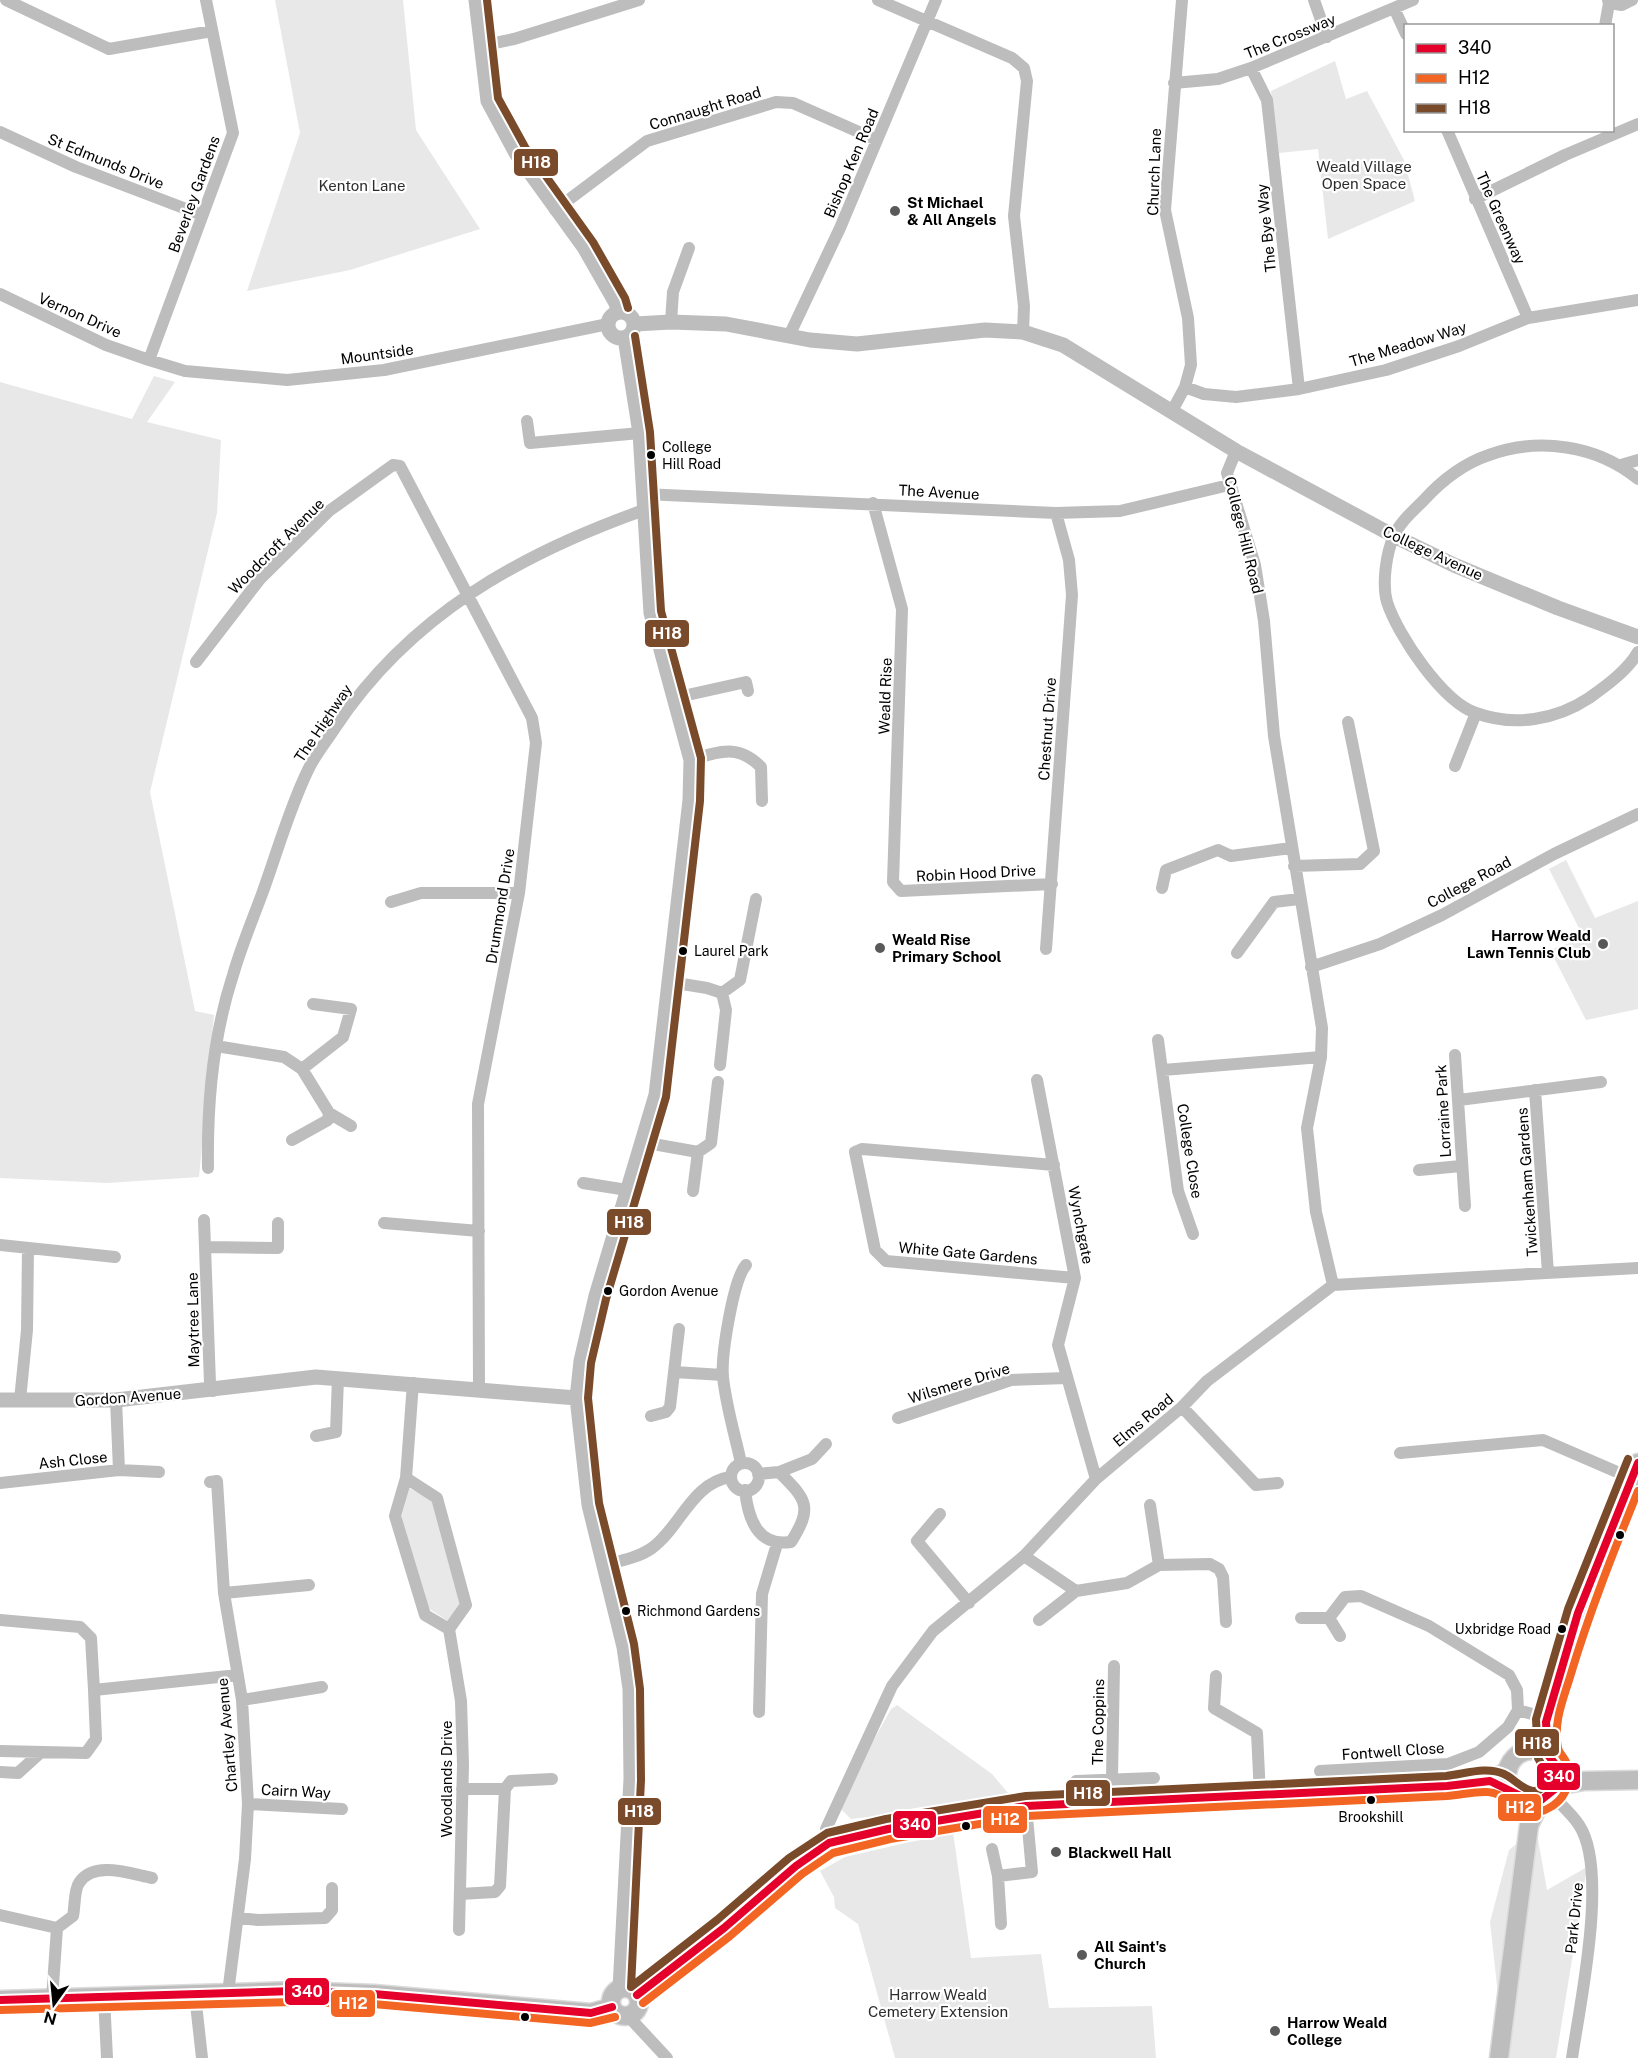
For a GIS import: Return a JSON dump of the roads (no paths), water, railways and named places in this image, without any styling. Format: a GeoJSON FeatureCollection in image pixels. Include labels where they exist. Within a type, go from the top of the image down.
{"type":"FeatureCollection","features":[{"type":"Feature","properties":{"kind":"main road"},"geometry":{"type":"LineString","coordinates":[[1499,2058],[1529,1825],[1547,1720],[1578,1613],[1634,1470]]}},
{"type":"Feature","properties":{"kind":"main road"},"geometry":{"type":"LineString","coordinates":[[1537,1783],[1513,1759],[1528,1750],[1547,1720]]}},
{"type":"Feature","properties":{"kind":"main road"},"geometry":{"type":"LineString","coordinates":[[1528,1750],[1537,1783]]}},
{"type":"Feature","properties":{"kind":"main road"},"geometry":{"type":"LineString","coordinates":[[620,2012],[612,1997],[628,1992],[724,1928],[796,1866],[829,1843],[888,1829],[1026,1806],[1447,1786],[1491,1781],[1537,1783],[1638,1780]]}},
{"type":"Feature","properties":{"kind":"main road"},"geometry":{"type":"LineString","coordinates":[[0,2000],[349,1992],[591,2013],[620,2012],[638,2006],[628,1992]]}},
{"type":"Feature","properties":{"kind":"street"},"geometry":{"type":"LineString","coordinates":[[6,0],[109,49],[212,31]]}},
{"type":"Feature","properties":{"kind":"street","name":"Beverley Gardens"},"geometry":{"type":"LineString","coordinates":[[149,360],[233,133],[206,0]]}},
{"type":"Feature","properties":{"kind":"street"},"geometry":{"type":"LineString","coordinates":[[476,0],[488,101],[516,153],[555,210],[584,247],[616,303],[618,311]]}},
{"type":"Feature","properties":{"kind":"street"},"geometry":{"type":"LineString","coordinates":[[480,46],[514,39],[639,0]]}},
{"type":"Feature","properties":{"kind":"street"},"geometry":{"type":"LineString","coordinates":[[878,0],[1012,58],[1024,68],[1027,81],[1014,216],[1024,306],[1023,332]]}},
{"type":"Feature","properties":{"kind":"street","name":"Bishop Ken Road"},"geometry":{"type":"LineString","coordinates":[[789,336],[840,228],[936,0]]}},
{"type":"Feature","properties":{"kind":"street","name":"Church Lane"},"geometry":{"type":"LineString","coordinates":[[1172,411],[1185,387],[1191,365],[1188,318],[1165,210],[1173,83],[1182,0]]}},
{"type":"Feature","properties":{"kind":"street"},"geometry":{"type":"LineString","coordinates":[[1314,0],[1327,38]]}},
{"type":"Feature","properties":{"kind":"street","name":"The Crossway"},"geometry":{"type":"LineString","coordinates":[[1173,83],[1218,79],[1251,68],[1413,0]]}},
{"type":"Feature","properties":{"kind":"street"},"geometry":{"type":"LineString","coordinates":[[1605,24],[1608,1],[1622,5],[1632,0]]}},
{"type":"Feature","properties":{"kind":"street"},"geometry":{"type":"LineString","coordinates":[[1394,8],[1404,30]]}},
{"type":"Feature","properties":{"kind":"street","name":"The Bye Way"},"geometry":{"type":"LineString","coordinates":[[1251,68],[1267,100],[1299,389]]}},
{"type":"Feature","properties":{"kind":"street","name":"Connaught Road"},"geometry":{"type":"LineString","coordinates":[[555,210],[647,141],[776,102],[793,103],[877,140]]}},
{"type":"Feature","properties":{"kind":"street"},"geometry":{"type":"LineString","coordinates":[[1475,199],[1565,155],[1638,124]]}},
{"type":"Feature","properties":{"kind":"street","name":"St Edmunds Drive"},"geometry":{"type":"LineString","coordinates":[[0,132],[76,167],[202,214]]}},
{"type":"Feature","properties":{"kind":"street","name":"The Greenway"},"geometry":{"type":"LineString","coordinates":[[1448,132],[1528,318]]}},
{"type":"Feature","properties":{"kind":"street"},"geometry":{"type":"LineString","coordinates":[[670,322],[673,292],[689,248]]}},
{"type":"Feature","properties":{"kind":"street","name":"Vernon Drive"},"geometry":{"type":"LineString","coordinates":[[0,294],[106,345],[149,360]]}},
{"type":"Feature","properties":{"kind":"street","name":"The Meadow Way"},"geometry":{"type":"LineString","coordinates":[[1185,387],[1204,394],[1236,398],[1299,389],[1386,370],[1459,346],[1528,318],[1638,300]]}},
{"type":"Feature","properties":{"kind":"street"},"geometry":{"type":"LineString","coordinates":[[618,311],[630,314],[635,324],[631,334],[625,338],[613,335],[608,324],[611,316],[618,311]]}},
{"type":"Feature","properties":{"kind":"street"},"geometry":{"type":"LineString","coordinates":[[635,324],[670,322],[726,324],[789,336],[857,344],[985,330],[1023,332],[1063,345],[1236,451]]}},
{"type":"Feature","properties":{"kind":"street","name":"Mountside"},"geometry":{"type":"LineString","coordinates":[[149,360],[185,371],[287,380],[384,370],[608,324]]}},
{"type":"Feature","properties":{"kind":"street"},"geometry":{"type":"LineString","coordinates":[[625,338],[640,433],[651,613],[691,760],[690,800],[656,1095],[586,1334],[577,1398],[584,1476],[624,1647],[630,1689],[628,1992]]}},
{"type":"Feature","properties":{"kind":"street"},"geometry":{"type":"LineString","coordinates":[[527,422],[530,443],[640,433]]}},
{"type":"Feature","properties":{"kind":"street"},"geometry":{"type":"LineString","coordinates":[[1638,479],[1621,465],[1558,445],[1524,446],[1494,453],[1470,462],[1439,484],[1394,536],[1386,561],[1387,600],[1401,634],[1431,674],[1458,703],[1476,713],[1512,720],[1544,719],[1576,706],[1607,686],[1638,652]]}},
{"type":"Feature","properties":{"kind":"street","name":"College Hill Road"},"geometry":{"type":"LineString","coordinates":[[1236,451],[1227,473],[1255,565],[1264,621],[1274,736],[1322,1028],[1321,1057],[1307,1128],[1316,1212],[1333,1285]]}},
{"type":"Feature","properties":{"kind":"street","name":"College Avenue"},"geometry":{"type":"LineString","coordinates":[[1236,451],[1394,536],[1454,565],[1548,604],[1638,637]]}},
{"type":"Feature","properties":{"kind":"street"},"geometry":{"type":"LineString","coordinates":[[1621,465],[1638,460]]}},
{"type":"Feature","properties":{"kind":"street","name":"Drummond Drive"},"geometry":{"type":"LineString","coordinates":[[393,465],[400,466],[532,718],[536,743],[519,893],[478,1104],[479,1389]]}},
{"type":"Feature","properties":{"kind":"street","name":"Woodcroft Avenue"},"geometry":{"type":"LineString","coordinates":[[196,663],[260,579],[329,511],[393,465]]}},
{"type":"Feature","properties":{"kind":"street","name":"The Avenue"},"geometry":{"type":"LineString","coordinates":[[644,502],[873,503],[1056,513],[1120,511],[1229,485]]}},
{"type":"Feature","properties":{"kind":"street","name":"The Highway"},"geometry":{"type":"LineString","coordinates":[[208,1168],[208,1134],[216,1046],[232,976],[308,769],[356,697],[406,645],[468,594],[527,558],[644,502]]}},
{"type":"Feature","properties":{"kind":"street","name":"Weald Rise"},"geometry":{"type":"LineString","coordinates":[[873,503],[902,609],[893,882],[901,891]]}},
{"type":"Feature","properties":{"kind":"street","name":"Chestnut Drive"},"geometry":{"type":"LineString","coordinates":[[1046,949],[1072,595],[1069,560],[1056,513]]}},
{"type":"Feature","properties":{"kind":"street"},"geometry":{"type":"LineString","coordinates":[[674,698],[746,682],[748,691]]}},
{"type":"Feature","properties":{"kind":"street"},"geometry":{"type":"LineString","coordinates":[[1455,766],[1476,713]]}},
{"type":"Feature","properties":{"kind":"street"},"geometry":{"type":"LineString","coordinates":[[1294,866],[1360,864],[1374,851],[1348,722]]}},
{"type":"Feature","properties":{"kind":"street"},"geometry":{"type":"LineString","coordinates":[[691,760],[729,751],[748,755],[761,767],[762,801]]}},
{"type":"Feature","properties":{"kind":"street","name":"College Road"},"geometry":{"type":"LineString","coordinates":[[1311,966],[1380,944],[1442,915],[1554,854],[1638,814]]}},
{"type":"Feature","properties":{"kind":"street"},"geometry":{"type":"LineString","coordinates":[[1162,888],[1166,870],[1218,850],[1231,856],[1291,848]]}},
{"type":"Feature","properties":{"kind":"street","name":"Robin Hood Drive"},"geometry":{"type":"LineString","coordinates":[[901,891],[1052,884]]}},
{"type":"Feature","properties":{"kind":"street"},"geometry":{"type":"LineString","coordinates":[[392,902],[421,893],[519,893]]}},
{"type":"Feature","properties":{"kind":"street"},"geometry":{"type":"LineString","coordinates":[[722,993],[740,980],[756,899]]}},
{"type":"Feature","properties":{"kind":"street"},"geometry":{"type":"LineString","coordinates":[[1237,953],[1274,902],[1299,899]]}},
{"type":"Feature","properties":{"kind":"street"},"geometry":{"type":"LineString","coordinates":[[670,982],[707,987],[722,993]]}},
{"type":"Feature","properties":{"kind":"street"},"geometry":{"type":"LineString","coordinates":[[720,1065],[726,1010],[722,993]]}},
{"type":"Feature","properties":{"kind":"street"},"geometry":{"type":"LineString","coordinates":[[302,1069],[343,1037],[351,1009],[313,1004]]}},
{"type":"Feature","properties":{"kind":"street","name":"College Close"},"geometry":{"type":"LineString","coordinates":[[1158,1040],[1178,1191],[1193,1234]]}},
{"type":"Feature","properties":{"kind":"street"},"geometry":{"type":"LineString","coordinates":[[216,1046],[284,1057],[302,1069],[329,1113],[351,1126]]}},
{"type":"Feature","properties":{"kind":"street","name":"Lorraine Park"},"geometry":{"type":"LineString","coordinates":[[1455,1054],[1465,1206]]}},
{"type":"Feature","properties":{"kind":"street"},"geometry":{"type":"LineString","coordinates":[[1163,1070],[1321,1057]]}},
{"type":"Feature","properties":{"kind":"street","name":"Wynchgate"},"geometry":{"type":"LineString","coordinates":[[1037,1080],[1075,1278],[1058,1345],[1096,1479]]}},
{"type":"Feature","properties":{"kind":"street"},"geometry":{"type":"LineString","coordinates":[[642,1143],[698,1152],[711,1143],[718,1082]]}},
{"type":"Feature","properties":{"kind":"street","name":"Twickenham Gardens"},"geometry":{"type":"LineString","coordinates":[[1459,1100],[1601,1082]]}},
{"type":"Feature","properties":{"kind":"street","name":"Twickenham Gardens"},"geometry":{"type":"LineString","coordinates":[[1535,1090],[1548,1273]]}},
{"type":"Feature","properties":{"kind":"street"},"geometry":{"type":"LineString","coordinates":[[292,1140],[328,1120],[329,1113]]}},
{"type":"Feature","properties":{"kind":"street","name":"White Gate Gardens"},"geometry":{"type":"LineString","coordinates":[[1054,1165],[862,1149],[855,1152],[875,1250],[886,1261],[1075,1278]]}},
{"type":"Feature","properties":{"kind":"street"},"geometry":{"type":"LineString","coordinates":[[693,1191],[698,1152]]}},
{"type":"Feature","properties":{"kind":"street","name":"Lorraine Park"},"geometry":{"type":"LineString","coordinates":[[1419,1170],[1461,1166]]}},
{"type":"Feature","properties":{"kind":"street"},"geometry":{"type":"LineString","coordinates":[[583,1183],[627,1190]]}},
{"type":"Feature","properties":{"kind":"street","name":"Maytree Lane"},"geometry":{"type":"LineString","coordinates":[[204,1220],[207,1247],[210,1383],[213,1391]]}},
{"type":"Feature","properties":{"kind":"street"},"geometry":{"type":"LineString","coordinates":[[207,1247],[278,1248],[278,1223]]}},
{"type":"Feature","properties":{"kind":"street"},"geometry":{"type":"LineString","coordinates":[[384,1223],[479,1231]]}},
{"type":"Feature","properties":{"kind":"street"},"geometry":{"type":"LineString","coordinates":[[0,1245],[116,1257]]}},
{"type":"Feature","properties":{"kind":"street"},"geometry":{"type":"LineString","coordinates":[[20,1400],[27,1330],[28,1248]]}},
{"type":"Feature","properties":{"kind":"street"},"geometry":{"type":"LineString","coordinates":[[741,1463],[723,1376],[731,1309],[739,1273],[746,1265]]}},
{"type":"Feature","properties":{"kind":"street"},"geometry":{"type":"LineString","coordinates":[[1333,1285],[1638,1268]]}},
{"type":"Feature","properties":{"kind":"street","name":"Elms Road"},"geometry":{"type":"LineString","coordinates":[[829,1843],[826,1829],[892,1686],[933,1631],[1024,1556],[1096,1479],[1182,1407],[1207,1381],[1333,1285]]}},
{"type":"Feature","properties":{"kind":"street"},"geometry":{"type":"LineString","coordinates":[[651,1416],[666,1412],[670,1407],[679,1329]]}},
{"type":"Feature","properties":{"kind":"street"},"geometry":{"type":"LineString","coordinates":[[674,1372],[723,1376]]}},
{"type":"Feature","properties":{"kind":"street","name":"Gordon Avenue"},"geometry":{"type":"LineString","coordinates":[[0,1400],[116,1401],[316,1377],[577,1398]]}},
{"type":"Feature","properties":{"kind":"street"},"geometry":{"type":"LineString","coordinates":[[316,1436],[336,1432],[338,1378]]}},
{"type":"Feature","properties":{"kind":"street","name":"Wilsmere Drive"},"geometry":{"type":"LineString","coordinates":[[898,1418],[1011,1380],[1066,1378]]}},
{"type":"Feature","properties":{"kind":"street"},"geometry":{"type":"LineString","coordinates":[[406,1478],[437,1498],[466,1605],[449,1629],[425,1615],[395,1516],[406,1478],[413,1383]]}},
{"type":"Feature","properties":{"kind":"street","name":"Ash Close"},"geometry":{"type":"LineString","coordinates":[[116,1401],[119,1470]]}},
{"type":"Feature","properties":{"kind":"street"},"geometry":{"type":"LineString","coordinates":[[1182,1407],[1256,1485],[1278,1483]]}},
{"type":"Feature","properties":{"kind":"street"},"geometry":{"type":"LineString","coordinates":[[1400,1453],[1542,1440],[1634,1470]]}},
{"type":"Feature","properties":{"kind":"street"},"geometry":{"type":"LineString","coordinates":[[758,1474],[779,1472],[812,1459],[826,1444]]}},
{"type":"Feature","properties":{"kind":"street"},"geometry":{"type":"LineString","coordinates":[[741,1463],[754,1467],[758,1474],[754,1486],[745,1490],[734,1485],[731,1477],[734,1468],[741,1463]]}},
{"type":"Feature","properties":{"kind":"street","name":"Ash Close"},"geometry":{"type":"LineString","coordinates":[[0,1483],[119,1470],[159,1472]]}},
{"type":"Feature","properties":{"kind":"street"},"geometry":{"type":"LineString","coordinates":[[745,1490],[751,1521],[764,1537],[777,1544],[791,1542],[804,1521],[805,1506],[795,1488],[779,1472]]}},
{"type":"Feature","properties":{"kind":"street"},"geometry":{"type":"LineString","coordinates":[[603,1565],[652,1548],[696,1496],[710,1486],[731,1477]]}},
{"type":"Feature","properties":{"kind":"street","name":"Chartley Avenue"},"geometry":{"type":"LineString","coordinates":[[210,1482],[217,1481],[224,1593],[242,1700],[248,1804],[238,1918],[228,1993]]}},
{"type":"Feature","properties":{"kind":"street"},"geometry":{"type":"LineString","coordinates":[[1150,1505],[1159,1565]]}},
{"type":"Feature","properties":{"kind":"street"},"geometry":{"type":"LineString","coordinates":[[940,1514],[917,1541],[969,1603]]}},
{"type":"Feature","properties":{"kind":"street"},"geometry":{"type":"LineString","coordinates":[[759,1712],[762,1594],[777,1544]]}},
{"type":"Feature","properties":{"kind":"street"},"geometry":{"type":"LineString","coordinates":[[1024,1556],[1076,1591]]}},
{"type":"Feature","properties":{"kind":"street"},"geometry":{"type":"LineString","coordinates":[[1038,1620],[1076,1591],[1127,1583],[1159,1565],[1206,1563],[1219,1569],[1223,1577],[1226,1622]]}},
{"type":"Feature","properties":{"kind":"street"},"geometry":{"type":"LineString","coordinates":[[224,1593],[309,1585]]}},
{"type":"Feature","properties":{"kind":"street"},"geometry":{"type":"LineString","coordinates":[[1329,1618],[1345,1598],[1361,1596],[1429,1626],[1509,1675],[1517,1690],[1518,1710],[1547,1720]]}},
{"type":"Feature","properties":{"kind":"street"},"geometry":{"type":"LineString","coordinates":[[1301,1618],[1329,1618]]}},
{"type":"Feature","properties":{"kind":"street"},"geometry":{"type":"LineString","coordinates":[[1329,1618],[1340,1636]]}},
{"type":"Feature","properties":{"kind":"street"},"geometry":{"type":"LineString","coordinates":[[0,1620],[80,1627],[91,1638],[96,1739],[86,1753],[40,1754],[0,1750]]}},
{"type":"Feature","properties":{"kind":"street","name":"Woodlands Drive"},"geometry":{"type":"LineString","coordinates":[[449,1629],[461,1701],[459,1930]]}},
{"type":"Feature","properties":{"kind":"street","name":"The Coppins"},"geometry":{"type":"LineString","coordinates":[[1101,1803],[1106,1779],[1114,1666]]}},
{"type":"Feature","properties":{"kind":"street"},"geometry":{"type":"LineString","coordinates":[[94,1690],[238,1675]]}},
{"type":"Feature","properties":{"kind":"street"},"geometry":{"type":"LineString","coordinates":[[1216,1676],[1214,1708],[1257,1733],[1260,1796]]}},
{"type":"Feature","properties":{"kind":"street"},"geometry":{"type":"LineString","coordinates":[[242,1700],[322,1687]]}},
{"type":"Feature","properties":{"kind":"street","name":"Fontwell Close"},"geometry":{"type":"LineString","coordinates":[[1334,1792],[1327,1771],[1448,1764],[1479,1752],[1508,1727],[1518,1710]]}},
{"type":"Feature","properties":{"kind":"street"},"geometry":{"type":"LineString","coordinates":[[0,1772],[18,1773],[40,1754]]}},
{"type":"Feature","properties":{"kind":"street","name":"The Coppins"},"geometry":{"type":"LineString","coordinates":[[1076,1781],[1154,1778]]}},
{"type":"Feature","properties":{"kind":"street"},"geometry":{"type":"LineString","coordinates":[[460,1894],[495,1892],[500,1886],[505,1789],[511,1781],[552,1779]]}},
{"type":"Feature","properties":{"kind":"street","name":"Park Drive"},"geometry":{"type":"LineString","coordinates":[[1537,1783],[1580,1826],[1591,1856],[1595,1890],[1572,2058]]}},
{"type":"Feature","properties":{"kind":"street"},"geometry":{"type":"LineString","coordinates":[[462,1789],[505,1789]]}},
{"type":"Feature","properties":{"kind":"street","name":"Cairn Way"},"geometry":{"type":"LineString","coordinates":[[248,1804],[342,1809]]}},
{"type":"Feature","properties":{"kind":"street"},"geometry":{"type":"LineString","coordinates":[[998,1876],[1032,1872],[1026,1806]]}},
{"type":"Feature","properties":{"kind":"street"},"geometry":{"type":"LineString","coordinates":[[992,1849],[998,1876],[1001,1924]]}},
{"type":"Feature","properties":{"kind":"street"},"geometry":{"type":"LineString","coordinates":[[52,1999],[57,1928],[73,1916],[79,1883],[92,1871],[116,1870],[152,1878]]}},
{"type":"Feature","properties":{"kind":"street"},"geometry":{"type":"LineString","coordinates":[[238,1918],[325,1918],[332,1910],[332,1888]]}},
{"type":"Feature","properties":{"kind":"street"},"geometry":{"type":"LineString","coordinates":[[0,1915],[57,1928]]}},
{"type":"Feature","properties":{"kind":"street"},"geometry":{"type":"LineString","coordinates":[[195,1995],[202,2058]]}},
{"type":"Feature","properties":{"kind":"street"},"geometry":{"type":"LineString","coordinates":[[104,1997],[107,2058]]}},
{"type":"Feature","properties":{"kind":"street"},"geometry":{"type":"LineString","coordinates":[[620,2012],[667,2058]]}},
{"type":"Feature","properties":{"kind":"place","name":"St Michael & All Angels"},"geometry":{"type":"Point","coordinates":[895,211]}},
{"type":"Feature","properties":{"kind":"place","name":"College Hill Road"},"geometry":{"type":"Point","coordinates":[651,455]}},
{"type":"Feature","properties":{"kind":"place","name":"Harrow Weald Lawn Tennis Club"},"geometry":{"type":"Point","coordinates":[1603,944]}},
{"type":"Feature","properties":{"kind":"place","name":"Weald Rise Primary School"},"geometry":{"type":"Point","coordinates":[880,948]}},
{"type":"Feature","properties":{"kind":"place","name":"Laurel Park"},"geometry":{"type":"Point","coordinates":[683,951]}},
{"type":"Feature","properties":{"kind":"place","name":"Gordon Avenue"},"geometry":{"type":"Point","coordinates":[608,1291]}},
{"type":"Feature","properties":{"kind":"place","name":"Richmond Gardens"},"geometry":{"type":"Point","coordinates":[626,1611]}},
{"type":"Feature","properties":{"kind":"place","name":"Uxbridge Road"},"geometry":{"type":"Point","coordinates":[1562,1629]}},
{"type":"Feature","properties":{"kind":"place","name":"Brookshill"},"geometry":{"type":"Point","coordinates":[1371,1800]}},
{"type":"Feature","properties":{"kind":"place","name":"Blackwell Hall"},"geometry":{"type":"Point","coordinates":[1056,1852]}},
{"type":"Feature","properties":{"kind":"place","name":"All Saint's Church"},"geometry":{"type":"Point","coordinates":[1082,1955]}},
{"type":"Feature","properties":{"kind":"place","name":"Harrow Weald College"},"geometry":{"type":"Point","coordinates":[1275,2031]}},
{"type":"Feature","properties":{"kind":"park label","name":"Weald Village Open Space"},"geometry":{"type":"Point","coordinates":[1364,174]}},
{"type":"Feature","properties":{"kind":"park label","name":"Kenton Lane"},"geometry":{"type":"Point","coordinates":[362,185]}},
{"type":"Feature","properties":{"kind":"park label","name":"Harrow Weald Cemetery Extension"},"geometry":{"type":"Point","coordinates":[938,2002]}}]}
